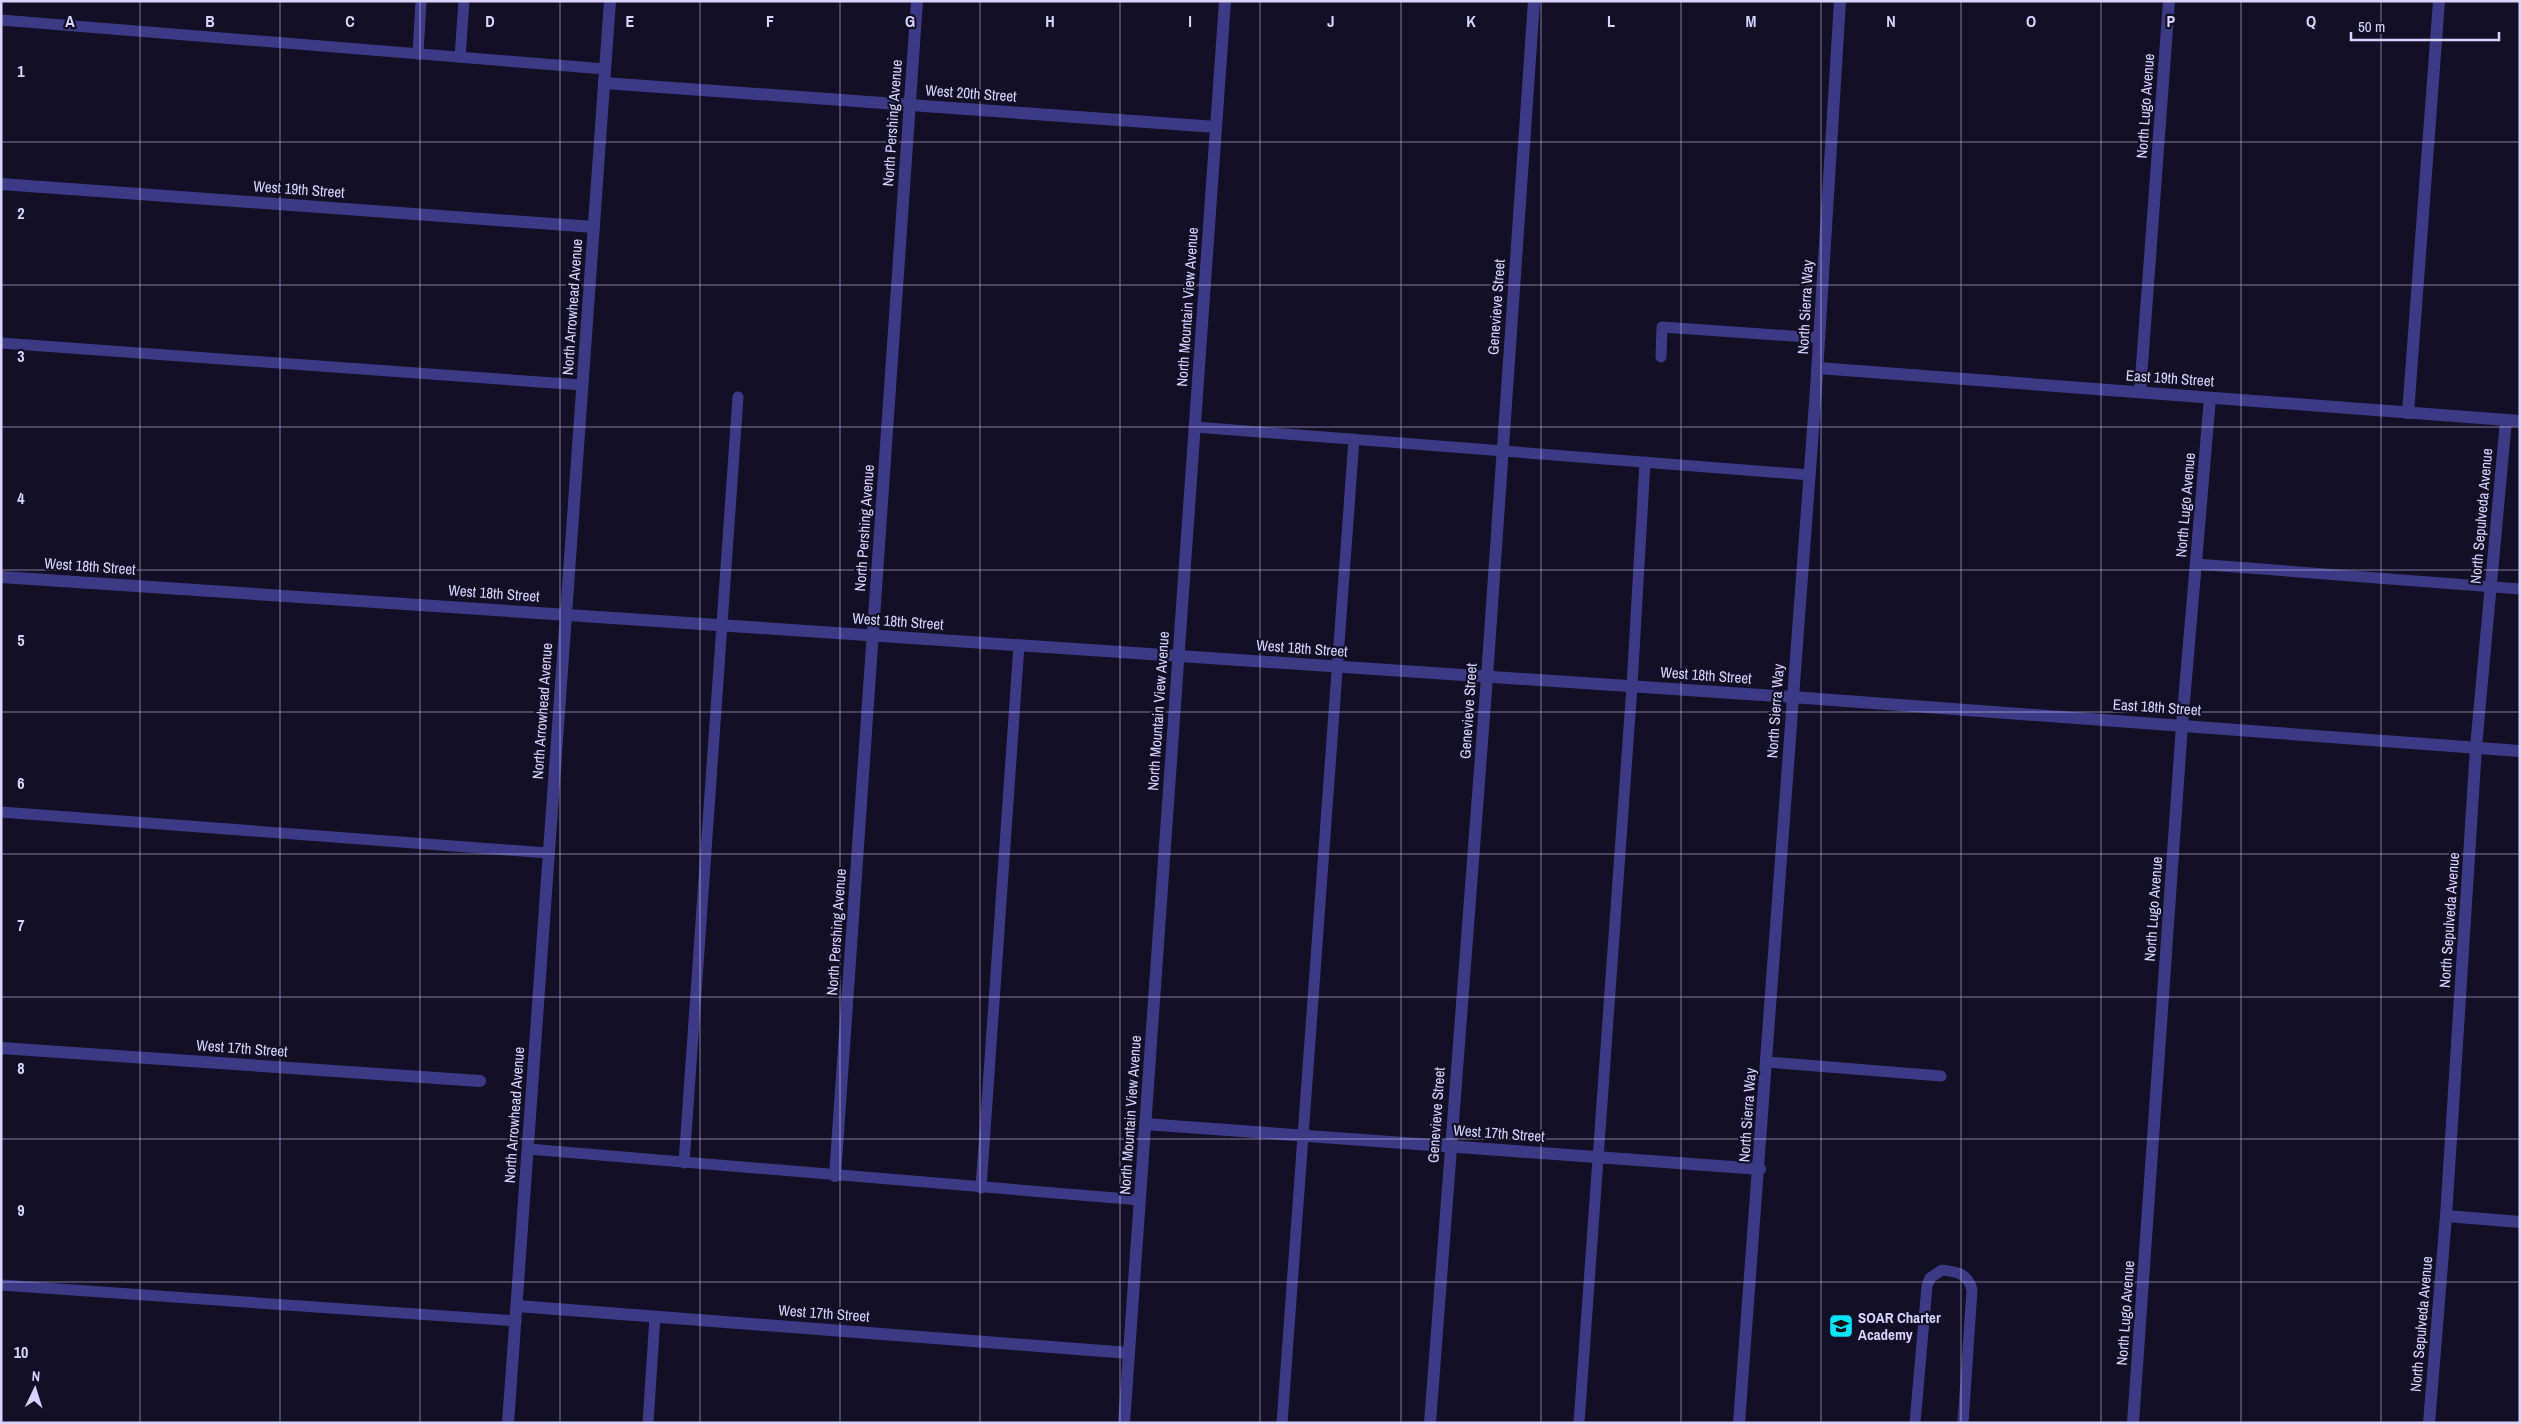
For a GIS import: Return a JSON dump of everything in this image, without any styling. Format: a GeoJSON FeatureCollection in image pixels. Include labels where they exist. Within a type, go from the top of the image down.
{"type":"FeatureCollection","features":[{"type":"Feature","properties":{"kind":"street","name":"North Arrowhead Avenue"},"geometry":{"type":"LineString","coordinates":[[508,1423],[610,1]]}},
{"type":"Feature","properties":{"kind":"street","name":"North Pershing Avenue"},"geometry":{"type":"LineString","coordinates":[[835,1176],[917,1]]}},
{"type":"Feature","properties":{"kind":"street","name":"North Mountain View Avenue"},"geometry":{"type":"LineString","coordinates":[[1124,1423],[1225,1]]}},
{"type":"Feature","properties":{"kind":"street","name":"Genevieve Street"},"geometry":{"type":"LineString","coordinates":[[1430,1423],[1449,1146],[1487,677],[1534,1]]}},
{"type":"Feature","properties":{"kind":"street","name":"North Sierra Way"},"geometry":{"type":"LineString","coordinates":[[1739,1423],[1760,1169],[1792,697],[1818,368],[1840,1]]}},
{"type":"Feature","properties":{"kind":"street","name":"North Lugo Avenue"},"geometry":{"type":"LineString","coordinates":[[2140,392],[2169,1]]}},
{"type":"Feature","properties":{"kind":"street"},"geometry":{"type":"LineString","coordinates":[[2408,413],[2439,1]]}},
{"type":"Feature","properties":{"kind":"street","name":"West 20th Street"},"geometry":{"type":"LineString","coordinates":[[604,83],[1216,127]]}},
{"type":"Feature","properties":{"kind":"street","name":"West 19th Street"},"geometry":{"type":"LineString","coordinates":[[1,184],[594,228]]}},
{"type":"Feature","properties":{"kind":"street","name":"East 19th Street"},"geometry":{"type":"LineString","coordinates":[[1818,368],[2520,421]]}},
{"type":"Feature","properties":{"kind":"street","name":"North Lugo Avenue"},"geometry":{"type":"LineString","coordinates":[[2134,1423],[2182,725],[2210,398]]}},
{"type":"Feature","properties":{"kind":"street","name":"North Sepulveda Avenue"},"geometry":{"type":"LineString","coordinates":[[2429,1423],[2446,1216],[2476,747],[2506,420]]}},
{"type":"Feature","properties":{"kind":"street","name":"West 18th Street"},"geometry":{"type":"LineString","coordinates":[[1,577],[1792,697]]}},
{"type":"Feature","properties":{"kind":"street","name":"East 18th Street"},"geometry":{"type":"LineString","coordinates":[[1792,697],[2520,751]]}},
{"type":"Feature","properties":{"kind":"street","name":"West 17th Street"},"geometry":{"type":"LineString","coordinates":[[1,1048],[480,1081]]}},
{"type":"Feature","properties":{"kind":"street","name":"West 17th Street"},"geometry":{"type":"LineString","coordinates":[[1145,1124],[1760,1169]]}},
{"type":"Feature","properties":{"kind":"street"},"geometry":{"type":"LineString","coordinates":[[2446,1216],[2520,1222]]}},
{"type":"Feature","properties":{"kind":"street","name":"West 17th Street"},"geometry":{"type":"LineString","coordinates":[[517,1306],[1129,1353]]}},
{"type":"Feature","properties":{"kind":"lane"},"geometry":{"type":"LineString","coordinates":[[418,54],[422,1]]}},
{"type":"Feature","properties":{"kind":"lane"},"geometry":{"type":"LineString","coordinates":[[460,58],[464,1]]}},
{"type":"Feature","properties":{"kind":"lane"},"geometry":{"type":"LineString","coordinates":[[1,20],[605,69]]}},
{"type":"Feature","properties":{"kind":"lane"},"geometry":{"type":"LineString","coordinates":[[1660,357],[1662,327],[1820,338]]}},
{"type":"Feature","properties":{"kind":"lane"},"geometry":{"type":"LineString","coordinates":[[1,344],[582,385]]}},
{"type":"Feature","properties":{"kind":"lane"},"geometry":{"type":"LineString","coordinates":[[684,1163],[738,397]]}},
{"type":"Feature","properties":{"kind":"lane"},"geometry":{"type":"LineString","coordinates":[[1195,427],[1810,475]]}},
{"type":"Feature","properties":{"kind":"lane"},"geometry":{"type":"LineString","coordinates":[[1282,1423],[1339,667],[1354,439]]}},
{"type":"Feature","properties":{"kind":"lane"},"geometry":{"type":"LineString","coordinates":[[1579,1423],[1632,686],[1645,462]]}},
{"type":"Feature","properties":{"kind":"lane"},"geometry":{"type":"LineString","coordinates":[[2196,564],[2520,589]]}},
{"type":"Feature","properties":{"kind":"lane"},"geometry":{"type":"LineString","coordinates":[[981,1188],[1019,645]]}},
{"type":"Feature","properties":{"kind":"lane"},"geometry":{"type":"LineString","coordinates":[[1,812],[548,853]]}},
{"type":"Feature","properties":{"kind":"lane"},"geometry":{"type":"LineString","coordinates":[[1767,1062],[1941,1076]]}},
{"type":"Feature","properties":{"kind":"lane"},"geometry":{"type":"LineString","coordinates":[[528,1149],[1140,1200]]}},
{"type":"Feature","properties":{"kind":"lane"},"geometry":{"type":"LineString","coordinates":[[1915,1423],[1927,1286],[1930,1278],[1942,1270],[1959,1272],[1970,1281],[1972,1290],[1963,1423]]}},
{"type":"Feature","properties":{"kind":"lane"},"geometry":{"type":"LineString","coordinates":[[1,1285],[516,1321]]}},
{"type":"Feature","properties":{"kind":"lane"},"geometry":{"type":"LineString","coordinates":[[648,1423],[655,1316]]}},
{"type":"Feature","properties":{"kind":"place","name":"SOAR Charter Academy"},"geometry":{"type":"Point","coordinates":[1841,1326]}}]}
